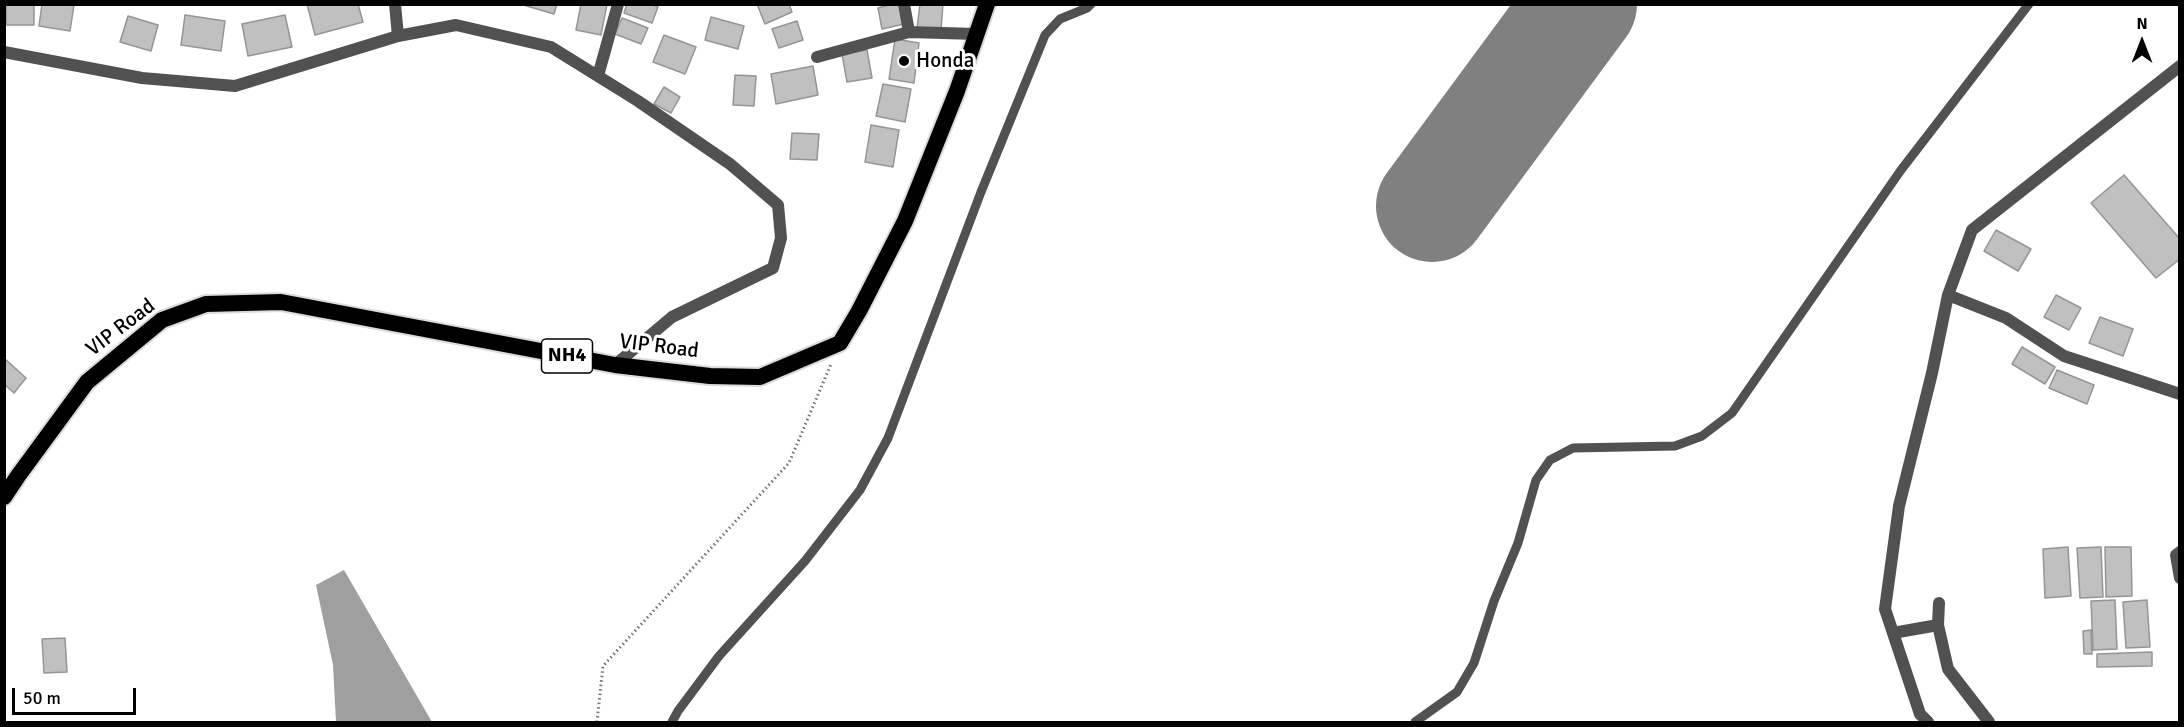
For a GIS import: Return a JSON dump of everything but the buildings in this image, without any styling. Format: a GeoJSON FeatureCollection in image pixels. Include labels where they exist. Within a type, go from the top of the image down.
{"type":"FeatureCollection","features":[{"type":"Feature","properties":{"kind":"highway"},"geometry":{"type":"LineString","coordinates":[[840,343],[860,311],[905,221],[957,91],[987,4]]}},
{"type":"Feature","properties":{"kind":"highway","name":"VIP Road"},"geometry":{"type":"LineString","coordinates":[[4,497],[87,382],[162,320],[206,304],[281,302],[615,365],[710,376],[760,377],[840,343]]}},
{"type":"Feature","properties":{"kind":"street"},"geometry":{"type":"LineString","coordinates":[[395,4],[398,36]]}},
{"type":"Feature","properties":{"kind":"street"},"geometry":{"type":"LineString","coordinates":[[598,76],[618,4]]}},
{"type":"Feature","properties":{"kind":"street"},"geometry":{"type":"LineString","coordinates":[[904,4],[909,32]]}},
{"type":"Feature","properties":{"kind":"street"},"geometry":{"type":"LineString","coordinates":[[4,52],[142,78],[235,86],[398,36],[456,25],[551,47],[730,164],[778,205],[781,238],[773,268],[672,317],[615,365]]}},
{"type":"Feature","properties":{"kind":"street"},"geometry":{"type":"LineString","coordinates":[[817,57],[909,32],[976,34]]}},
{"type":"Feature","properties":{"kind":"street"},"geometry":{"type":"LineString","coordinates":[[1928,723],[1920,714],[1885,609],[1899,506],[1932,373],[1948,295],[1972,230],[2180,66]]}},
{"type":"Feature","properties":{"kind":"street"},"geometry":{"type":"LineString","coordinates":[[1948,295],[2006,318],[2064,356],[2180,394]]}},
{"type":"Feature","properties":{"kind":"street"},"geometry":{"type":"LineString","coordinates":[[2180,552],[2176,555],[2180,578]]}},
{"type":"Feature","properties":{"kind":"street"},"geometry":{"type":"LineString","coordinates":[[1939,603],[1938,625],[1948,669],[1989,723]]}},
{"type":"Feature","properties":{"kind":"street"},"geometry":{"type":"LineString","coordinates":[[1893,633],[1938,625]]}},
{"type":"Feature","properties":{"kind":"lane"},"geometry":{"type":"LineString","coordinates":[[672,723],[678,711],[719,656],[805,561],[860,490],[888,438],[981,192],[1045,35],[1060,19],[1087,8],[1091,4]]}},
{"type":"Feature","properties":{"kind":"lane"},"geometry":{"type":"LineString","coordinates":[[1416,723],[1457,692],[1473,663],[1494,601],[1518,543],[1536,480],[1550,460],[1573,448],[1675,446],[1702,436],[1732,413],[1901,170],[2030,4]]}},
{"type":"Feature","properties":{"kind":"path"},"geometry":{"type":"LineString","coordinates":[[597,723],[603,666],[789,463],[840,343]]}},
{"type":"Feature","properties":{"kind":"shaded area"},"geometry":{"type":"Polygon","coordinates":[[[344,570],[432,722],[336,722],[333,665],[316,585],[344,570]]]}},
{"type":"Feature","properties":{"kind":"runway"},"geometry":{"type":"LineString","coordinates":[[1432,206],[1581,4]]}},
{"type":"Feature","properties":{"kind":"place","name":"Honda"},"geometry":{"type":"Point","coordinates":[904,61]}}]}
